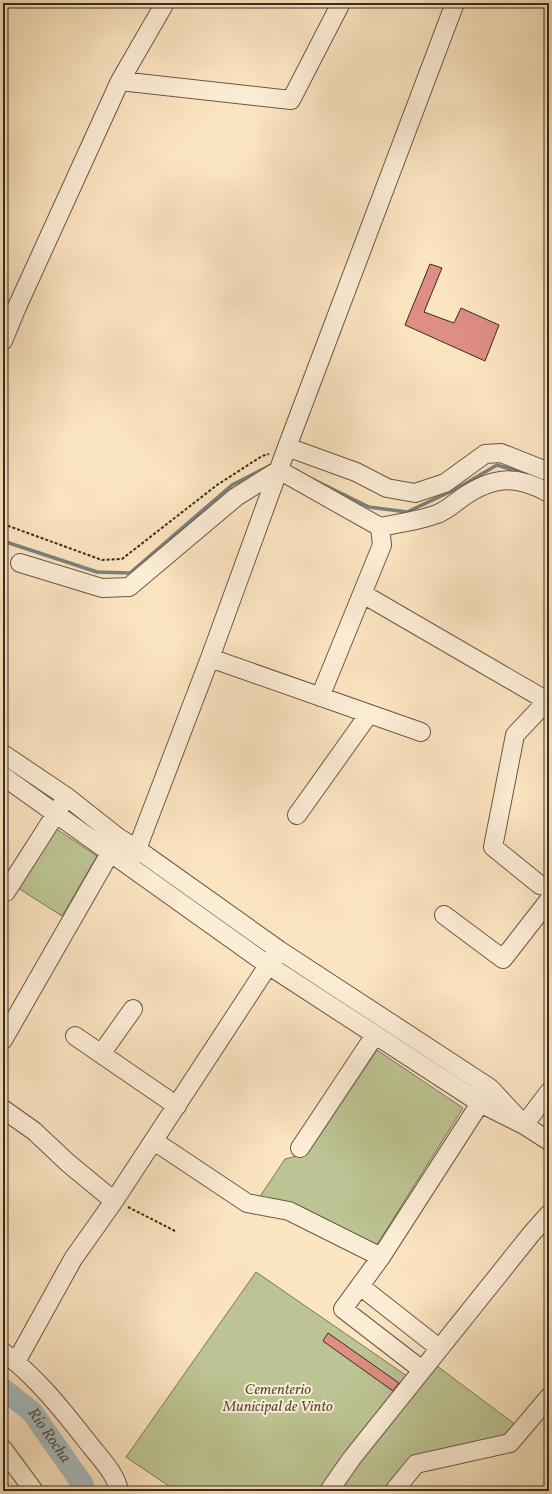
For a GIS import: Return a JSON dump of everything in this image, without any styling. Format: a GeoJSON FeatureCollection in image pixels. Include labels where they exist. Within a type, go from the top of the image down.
{"type":"FeatureCollection","features":[{"type":"Feature","properties":{"kind":"street"},"geometry":{"type":"LineString","coordinates":[[3,341],[120,81],[165,3]]}},
{"type":"Feature","properties":{"kind":"street"},"geometry":{"type":"LineString","coordinates":[[120,81],[291,100],[341,3]]}},
{"type":"Feature","properties":{"kind":"street"},"geometry":{"type":"LineString","coordinates":[[132,856],[210,658],[282,462],[455,3]]}},
{"type":"Feature","properties":{"kind":"street"},"geometry":{"type":"LineString","coordinates":[[20,563],[102,588],[129,587],[236,497],[282,462],[356,472],[387,488],[415,493],[445,484],[485,454],[502,453],[549,472]]}},
{"type":"Feature","properties":{"kind":"street"},"geometry":{"type":"LineString","coordinates":[[282,462],[380,527],[438,514],[486,484],[511,480],[535,486],[549,494]]}},
{"type":"Feature","properties":{"kind":"street"},"geometry":{"type":"LineString","coordinates":[[320,697],[382,545],[380,527]]}},
{"type":"Feature","properties":{"kind":"street"},"geometry":{"type":"LineString","coordinates":[[363,594],[548,702],[515,735],[493,847],[540,885],[549,887]]}},
{"type":"Feature","properties":{"kind":"street"},"geometry":{"type":"LineString","coordinates":[[210,658],[420,732]]}},
{"type":"Feature","properties":{"kind":"street"},"geometry":{"type":"LineString","coordinates":[[297,815],[368,714]]}},
{"type":"Feature","properties":{"kind":"street"},"geometry":{"type":"LineString","coordinates":[[3,754],[67,796],[115,845]]}},
{"type":"Feature","properties":{"kind":"street"},"geometry":{"type":"LineString","coordinates":[[3,776],[55,814],[115,845],[490,1088],[524,1124]]}},
{"type":"Feature","properties":{"kind":"street"},"geometry":{"type":"LineString","coordinates":[[3,890],[6,892],[67,796]]}},
{"type":"Feature","properties":{"kind":"street"},"geometry":{"type":"LineString","coordinates":[[3,1040],[115,845]]}},
{"type":"Feature","properties":{"kind":"street"},"geometry":{"type":"LineString","coordinates":[[132,856],[268,965],[480,1104],[524,1124],[549,1141]]}},
{"type":"Feature","properties":{"kind":"street"},"geometry":{"type":"LineString","coordinates":[[444,915],[503,959],[549,900]]}},
{"type":"Feature","properties":{"kind":"street"},"geometry":{"type":"LineString","coordinates":[[119,1491],[118,1482],[68,1417],[10,1357],[72,1259],[114,1201],[279,950]]}},
{"type":"Feature","properties":{"kind":"street"},"geometry":{"type":"LineString","coordinates":[[101,1054],[133,1009]]}},
{"type":"Feature","properties":{"kind":"street"},"geometry":{"type":"LineString","coordinates":[[300,1148],[375,1035]]}},
{"type":"Feature","properties":{"kind":"street"},"geometry":{"type":"LineString","coordinates":[[75,1036],[177,1106]]}},
{"type":"Feature","properties":{"kind":"street"},"geometry":{"type":"LineString","coordinates":[[422,1370],[343,1309],[381,1257],[490,1088]]}},
{"type":"Feature","properties":{"kind":"street"},"geometry":{"type":"LineString","coordinates":[[524,1124],[549,1092]]}},
{"type":"Feature","properties":{"kind":"street"},"geometry":{"type":"LineString","coordinates":[[3,1110],[34,1131],[68,1164],[114,1201]]}},
{"type":"Feature","properties":{"kind":"street"},"geometry":{"type":"LineString","coordinates":[[154,1141],[248,1203],[289,1211],[381,1257]]}},
{"type":"Feature","properties":{"kind":"street"},"geometry":{"type":"LineString","coordinates":[[329,1491],[352,1458],[527,1239],[549,1214]]}},
{"type":"Feature","properties":{"kind":"street"},"geometry":{"type":"LineString","coordinates":[[360,1286],[440,1348]]}},
{"type":"Feature","properties":{"kind":"street"},"geometry":{"type":"LineString","coordinates":[[394,1491],[416,1464],[510,1443],[549,1397]]}},
{"type":"Feature","properties":{"kind":"street"},"geometry":{"type":"LineString","coordinates":[[3,1449],[34,1491]]}},
{"type":"Feature","properties":{"kind":"path"},"geometry":{"type":"LineString","coordinates":[[3,524],[102,560],[122,559],[217,485],[262,456],[282,462]]}},
{"type":"Feature","properties":{"kind":"path"},"geometry":{"type":"LineString","coordinates":[[114,1201],[176,1231]]}},
{"type":"Feature","properties":{"kind":"green space"},"geometry":{"type":"Polygon","coordinates":[[[55,828],[97,856],[62,916],[18,888],[55,828]]]}},
{"type":"Feature","properties":{"kind":"green space"},"geometry":{"type":"Polygon","coordinates":[[[377,1050],[463,1108],[376,1246],[304,1208],[259,1198],[285,1159],[308,1153],[377,1050]]]}},
{"type":"Feature","properties":{"kind":"green space","name":"Cementerio Municipal de Vinto"},"geometry":{"type":"Polygon","coordinates":[[[256,1272],[407,1376],[323,1491],[176,1491],[126,1457],[256,1272]]]}},
{"type":"Feature","properties":{"kind":"green space"},"geometry":{"type":"Polygon","coordinates":[[[437,1366],[516,1425],[507,1438],[414,1455],[384,1491],[339,1491],[360,1461],[437,1366]]]}},
{"type":"Feature","properties":{"kind":"building"},"geometry":{"type":"Polygon","coordinates":[[[430,264],[442,268],[424,312],[454,323],[461,308],[499,325],[485,361],[405,325],[430,264]]]}},
{"type":"Feature","properties":{"kind":"building"},"geometry":{"type":"Polygon","coordinates":[[[328,1333],[399,1383],[393,1391],[323,1341],[328,1333]]]}},
{"type":"Feature","properties":{"kind":"waterway"},"geometry":{"type":"LineString","coordinates":[[3,541],[97,572],[130,573],[232,485],[271,465]]}},
{"type":"Feature","properties":{"kind":"waterway"},"geometry":{"type":"LineString","coordinates":[[310,478],[369,507],[407,512],[456,489],[497,465],[531,475],[539,479]]}},
{"type":"Feature","properties":{"kind":"waterway","name":"Río Rocha"},"geometry":{"type":"LineString","coordinates":[[3,1389],[32,1412],[83,1485],[84,1491]]}}]}
